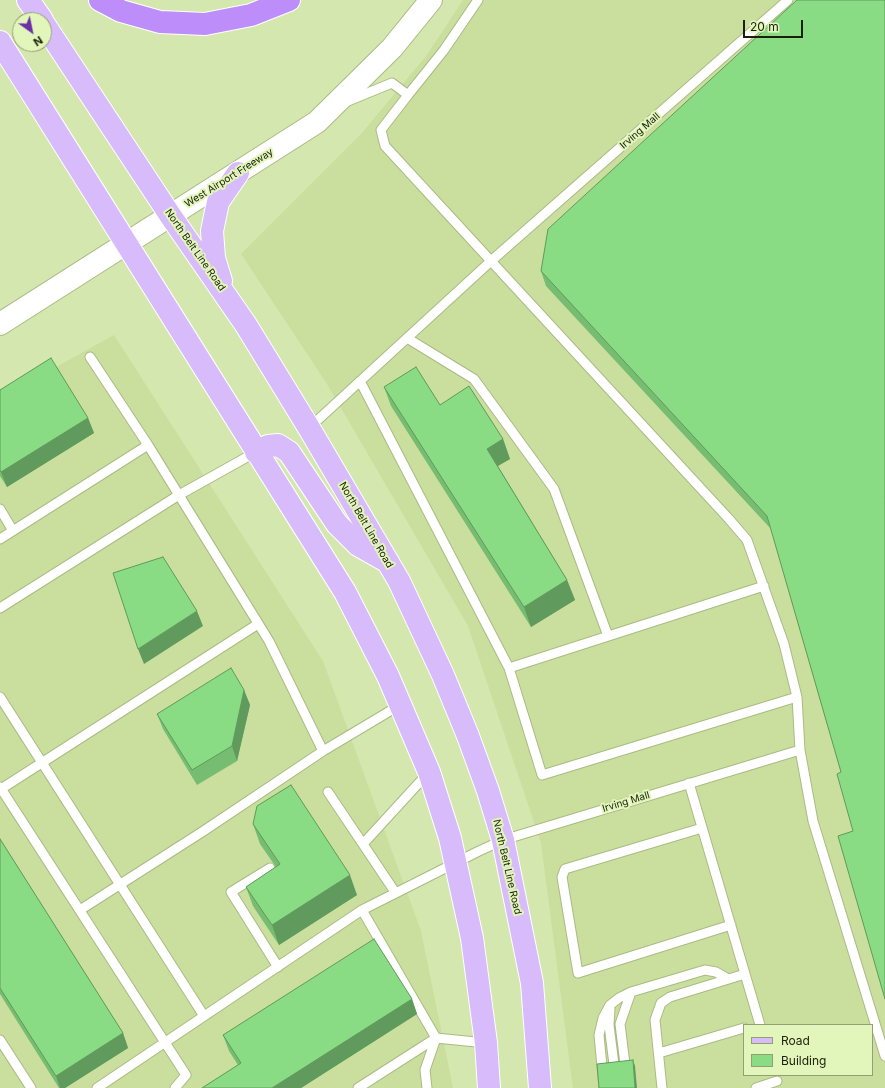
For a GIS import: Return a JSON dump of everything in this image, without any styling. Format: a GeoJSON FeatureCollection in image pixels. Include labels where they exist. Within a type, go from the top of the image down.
{"type":"FeatureCollection","features":[{"type":"Feature","properties":{"kind":"highway"},"geometry":{"type":"LineString","coordinates":[[100,0],[121,11],[160,22],[205,24],[251,15],[289,0]]}},
{"type":"Feature","properties":{"kind":"main road"},"geometry":{"type":"LineString","coordinates":[[28,0],[36,12]]}},
{"type":"Feature","properties":{"kind":"main road","name":"West Airport Freeway"},"geometry":{"type":"LineString","coordinates":[[0,324],[317,122],[392,48],[431,0]]}},
{"type":"Feature","properties":{"kind":"main road","name":"North Belt Line Road"},"geometry":{"type":"LineString","coordinates":[[52,36],[170,215],[246,325],[309,428],[399,581],[451,696],[488,791],[502,840],[532,983],[540,1088]]}},
{"type":"Feature","properties":{"kind":"main road"},"geometry":{"type":"LineString","coordinates":[[0,42],[345,592],[401,704],[429,772],[455,862],[472,938],[486,1043],[489,1088]]}},
{"type":"Feature","properties":{"kind":"main road"},"geometry":{"type":"LineString","coordinates":[[224,293],[214,258],[212,231],[218,202],[238,172]]}},
{"type":"Feature","properties":{"kind":"main road"},"geometry":{"type":"LineString","coordinates":[[256,452],[278,445],[289,452],[337,524],[358,545],[388,562]]}},
{"type":"Feature","properties":{"kind":"lane"},"geometry":{"type":"LineString","coordinates":[[478,0],[444,50],[381,130],[385,146],[734,524],[747,540],[784,644],[797,697],[800,750],[813,821],[885,1056]]}},
{"type":"Feature","properties":{"kind":"lane","name":"Irving Mall"},"geometry":{"type":"LineString","coordinates":[[309,428],[491,261],[788,0]]}},
{"type":"Feature","properties":{"kind":"lane"},"geometry":{"type":"LineString","coordinates":[[317,122],[353,98],[392,83],[408,95]]}},
{"type":"Feature","properties":{"kind":"lane"},"geometry":{"type":"LineString","coordinates":[[407,338],[474,379],[554,489],[608,636]]}},
{"type":"Feature","properties":{"kind":"lane"},"geometry":{"type":"LineString","coordinates":[[90,357],[148,445],[269,641],[323,751]]}},
{"type":"Feature","properties":{"kind":"lane"},"geometry":{"type":"LineString","coordinates":[[360,381],[509,668],[542,775],[797,697]]}},
{"type":"Feature","properties":{"kind":"lane"},"geometry":{"type":"LineString","coordinates":[[0,539],[148,445]]}},
{"type":"Feature","properties":{"kind":"lane"},"geometry":{"type":"LineString","coordinates":[[0,608],[179,496],[256,452]]}},
{"type":"Feature","properties":{"kind":"lane"},"geometry":{"type":"LineString","coordinates":[[0,509],[13,531]]}},
{"type":"Feature","properties":{"kind":"lane"},"geometry":{"type":"LineString","coordinates":[[509,668],[764,586]]}},
{"type":"Feature","properties":{"kind":"lane"},"geometry":{"type":"LineString","coordinates":[[175,1088],[186,1075],[1,788],[258,624]]}},
{"type":"Feature","properties":{"kind":"lane"},"geometry":{"type":"LineString","coordinates":[[0,697],[204,1016]]}},
{"type":"Feature","properties":{"kind":"lane"},"geometry":{"type":"LineString","coordinates":[[80,910],[202,832],[323,751],[401,704]]}},
{"type":"Feature","properties":{"kind":"lane","name":"Irving Mall"},"geometry":{"type":"LineString","coordinates":[[97,1088],[362,910],[455,862],[502,840],[800,750]]}},
{"type":"Feature","properties":{"kind":"lane"},"geometry":{"type":"LineString","coordinates":[[363,844],[429,772]]}},
{"type":"Feature","properties":{"kind":"lane"},"geometry":{"type":"LineString","coordinates":[[689,783],[745,974],[757,1024]]}},
{"type":"Feature","properties":{"kind":"lane"},"geometry":{"type":"LineString","coordinates":[[328,792],[395,892]]}},
{"type":"Feature","properties":{"kind":"lane"},"geometry":{"type":"LineString","coordinates":[[702,828],[565,869],[562,877],[578,973],[731,925]]}},
{"type":"Feature","properties":{"kind":"lane"},"geometry":{"type":"LineString","coordinates":[[270,868],[231,892],[278,967]]}},
{"type":"Feature","properties":{"kind":"lane"},"geometry":{"type":"LineString","coordinates":[[362,910],[436,1038],[425,1070],[427,1088]]}},
{"type":"Feature","properties":{"kind":"lane"},"geometry":{"type":"LineString","coordinates":[[604,1088],[599,1035],[603,1018],[610,1005],[619,998],[631,992],[705,970],[716,972],[728,979]]}},
{"type":"Feature","properties":{"kind":"lane"},"geometry":{"type":"LineString","coordinates":[[662,1088],[656,1020],[661,1003],[670,997],[745,974]]}},
{"type":"Feature","properties":{"kind":"lane"},"geometry":{"type":"LineString","coordinates":[[628,1088],[620,1024],[631,992]]}},
{"type":"Feature","properties":{"kind":"lane"},"geometry":{"type":"LineString","coordinates":[[610,1005],[609,1025],[617,1088]]}},
{"type":"Feature","properties":{"kind":"lane"},"geometry":{"type":"LineString","coordinates":[[659,1053],[743,1028]]}},
{"type":"Feature","properties":{"kind":"lane"},"geometry":{"type":"LineString","coordinates":[[358,1088],[436,1038],[486,1043]]}},
{"type":"Feature","properties":{"kind":"lane"},"geometry":{"type":"LineString","coordinates":[[0,1040],[31,1088]]}},
{"type":"Feature","properties":{"kind":"lane"},"geometry":{"type":"LineString","coordinates":[[756,1088],[778,1081]]}},
{"type":"Feature","properties":{"kind":"shaded area"},"geometry":{"type":"Polygon","coordinates":[[[463,0],[885,0],[885,1088],[573,1088],[541,843],[468,626],[327,384],[241,254],[361,134],[426,56],[463,0]]]}},
{"type":"Feature","properties":{"kind":"shaded area"},"geometry":{"type":"Polygon","coordinates":[[[114,335],[323,661],[421,931],[453,1088],[0,1088],[0,398],[114,335]]]}},
{"type":"Feature","properties":{"kind":"building"},"geometry":{"type":"Polygon","coordinates":[[[797,0],[885,0],[885,999],[838,836],[853,831],[837,774],[841,772],[767,516],[541,271],[548,229],[797,0]]]}},
{"type":"Feature","properties":{"kind":"building"},"geometry":{"type":"Polygon","coordinates":[[[51,358],[88,418],[1,472],[0,390],[51,358]]]}},
{"type":"Feature","properties":{"kind":"building"},"geometry":{"type":"Polygon","coordinates":[[[416,367],[440,405],[469,386],[503,439],[487,449],[567,580],[524,607],[384,387],[416,367]]]}},
{"type":"Feature","properties":{"kind":"building"},"geometry":{"type":"Polygon","coordinates":[[[163,557],[197,611],[138,649],[113,573],[163,557]]]}},
{"type":"Feature","properties":{"kind":"building"},"geometry":{"type":"Polygon","coordinates":[[[231,668],[244,690],[232,746],[192,770],[157,714],[231,668]]]}},
{"type":"Feature","properties":{"kind":"building"},"geometry":{"type":"Polygon","coordinates":[[[291,785],[350,875],[272,925],[246,887],[280,864],[253,824],[257,806],[291,785]]]}},
{"type":"Feature","properties":{"kind":"building"},"geometry":{"type":"Polygon","coordinates":[[[0,839],[123,1033],[56,1076],[0,988],[0,839]]]}},
{"type":"Feature","properties":{"kind":"building"},"geometry":{"type":"Polygon","coordinates":[[[374,939],[412,999],[272,1088],[202,1088],[241,1063],[223,1035],[374,939]]]}},
{"type":"Feature","properties":{"kind":"building"},"geometry":{"type":"Polygon","coordinates":[[[633,1060],[635,1088],[599,1088],[597,1064],[633,1060]]]}}]}
